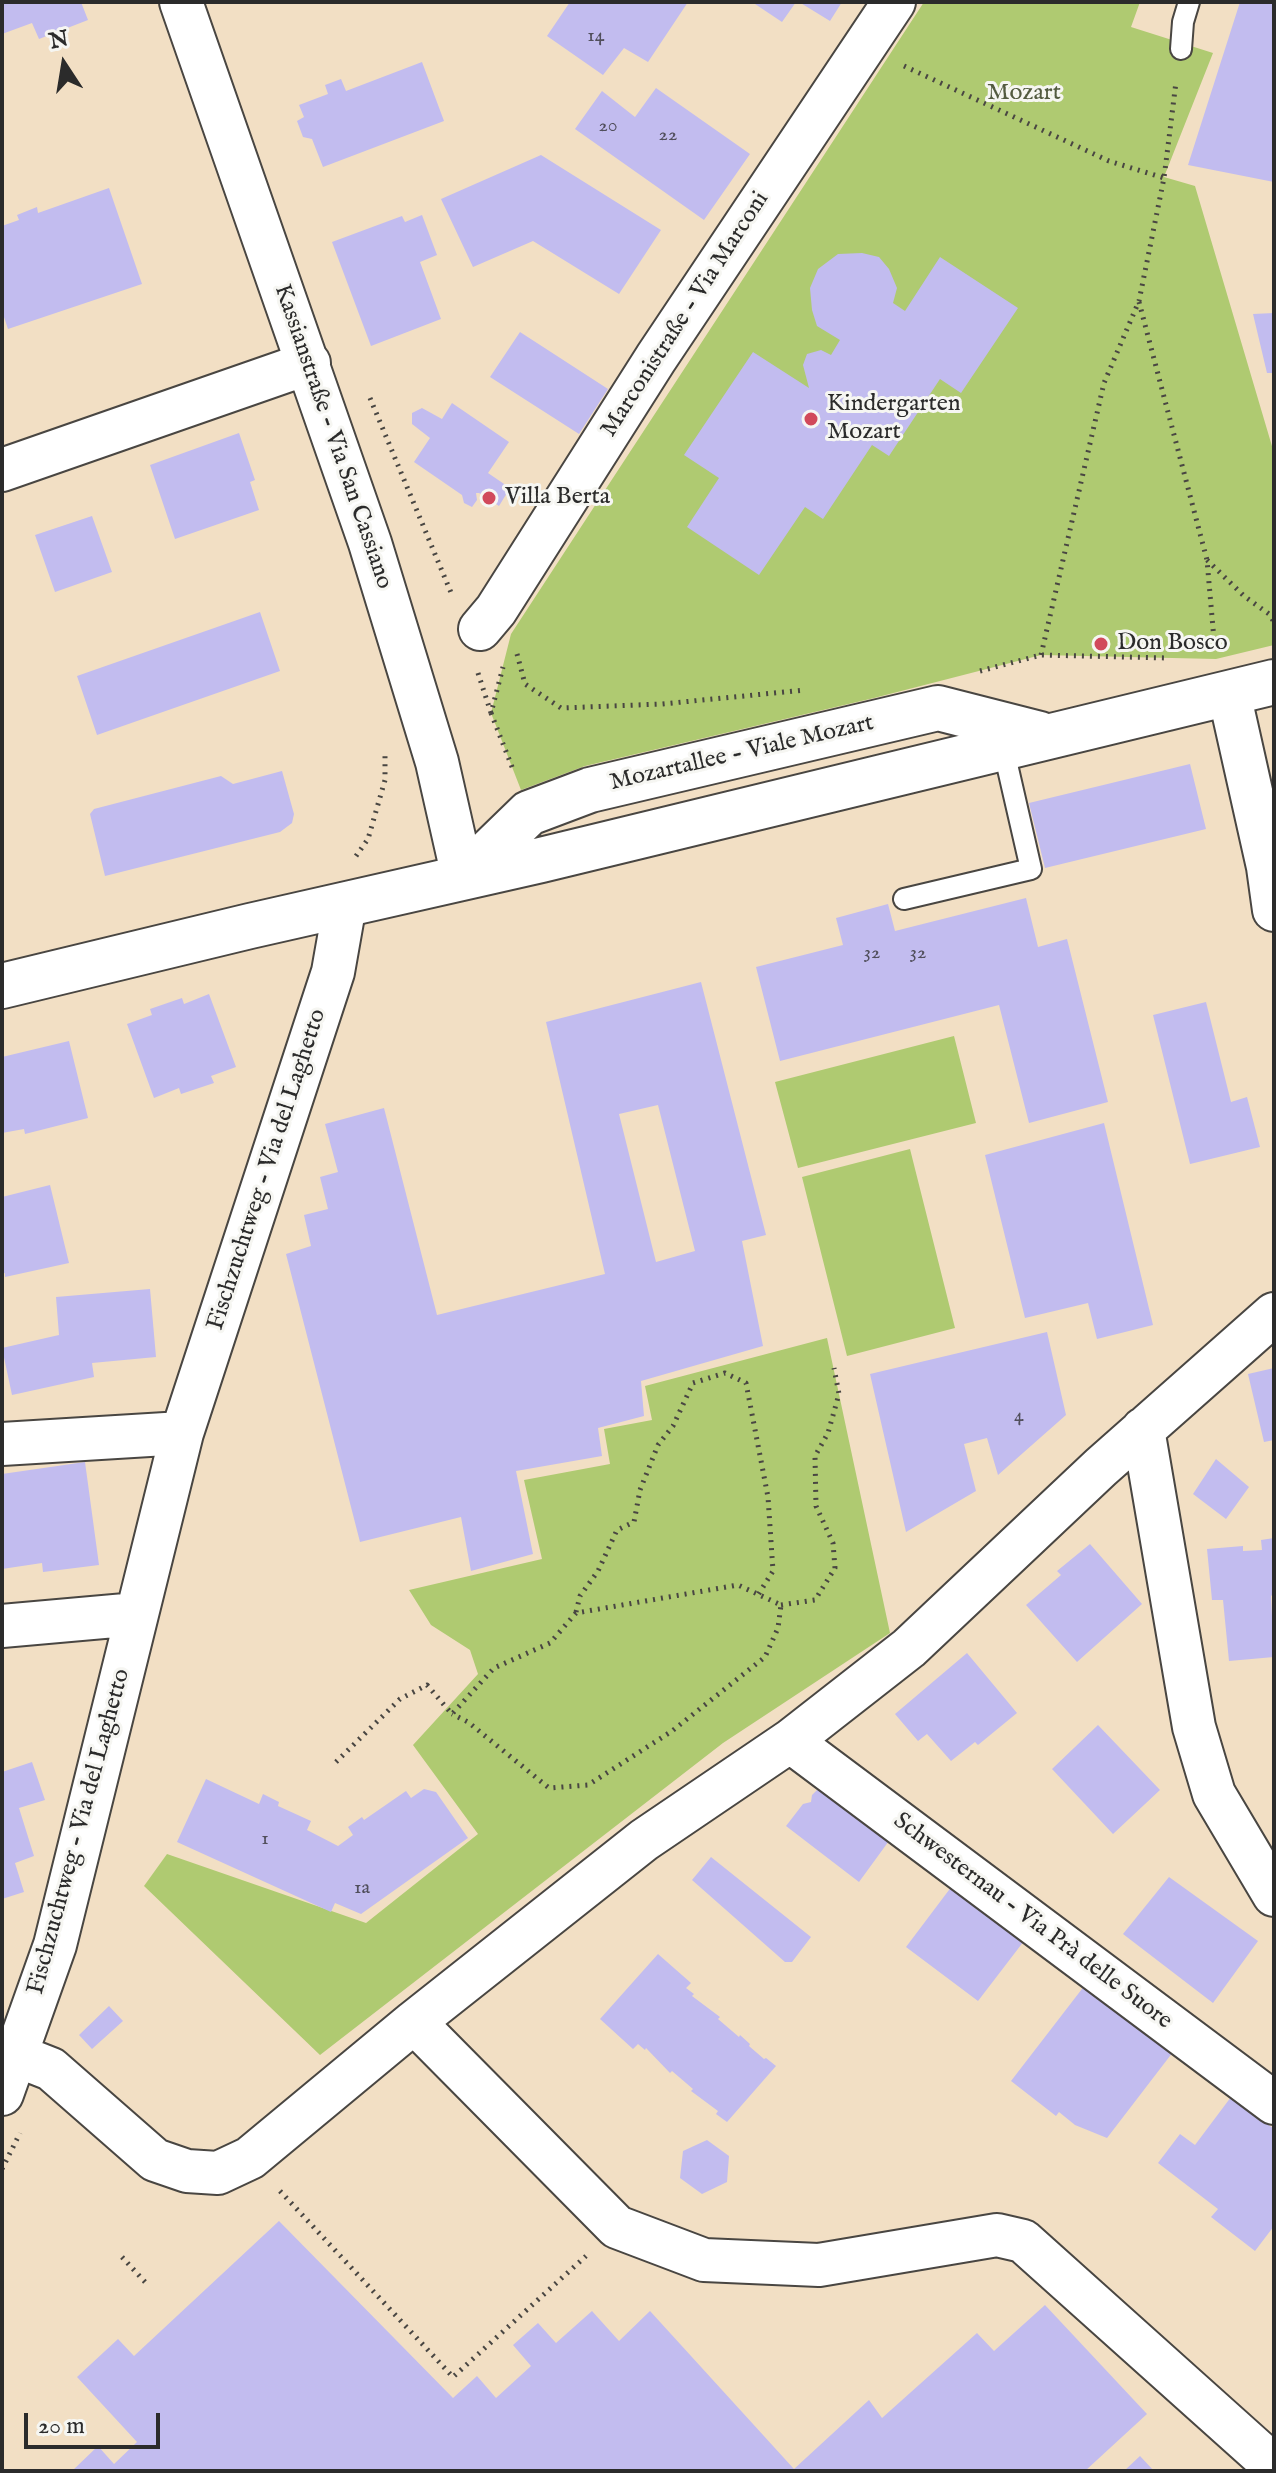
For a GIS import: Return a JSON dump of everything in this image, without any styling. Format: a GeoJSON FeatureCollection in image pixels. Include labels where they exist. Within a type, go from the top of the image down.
{"type":"FeatureCollection","features":[{"type":"Feature","properties":{"kind":"street","name":"Kassianstraße - Via San Cassiano"},"geometry":{"type":"LineString","coordinates":[[181,2],[370,543],[437,762],[463,877]]}},
{"type":"Feature","properties":{"kind":"street","name":"Marconistraße - Via Marconi"},"geometry":{"type":"LineString","coordinates":[[485,640],[496,610],[656,358],[894,2]]}},
{"type":"Feature","properties":{"kind":"street"},"geometry":{"type":"LineString","coordinates":[[2,470],[309,363]]}},
{"type":"Feature","properties":{"kind":"street"},"geometry":{"type":"LineString","coordinates":[[1222,676],[1271,866],[1274,910]]}},
{"type":"Feature","properties":{"kind":"street","name":"Mozartallee - Viale Mozart"},"geometry":{"type":"LineString","coordinates":[[2,986],[1047,736],[1222,676],[1274,682]]}},
{"type":"Feature","properties":{"kind":"street","name":"Mozartallee - Viale Mozart"},"geometry":{"type":"LineString","coordinates":[[463,877],[529,813],[590,790],[938,708],[1047,736]]}},
{"type":"Feature","properties":{"kind":"street","name":"Fischzuchtweg - Via del Laghetto"},"geometry":{"type":"LineString","coordinates":[[2,2094],[55,1945],[182,1433],[333,972],[345,904]]}},
{"type":"Feature","properties":{"kind":"street"},"geometry":{"type":"LineString","coordinates":[[18,2056],[51,2069],[155,2160],[187,2171],[218,2173],[250,2158],[414,2022],[644,1840],[790,1741],[909,1648],[1143,1429],[1274,1314]]}},
{"type":"Feature","properties":{"kind":"street"},"geometry":{"type":"LineString","coordinates":[[1143,1429],[1194,1727],[1214,1794],[1274,1895]]}},
{"type":"Feature","properties":{"kind":"street"},"geometry":{"type":"LineString","coordinates":[[2,1444],[182,1433]]}},
{"type":"Feature","properties":{"kind":"street"},"geometry":{"type":"LineString","coordinates":[[2,1626],[137,1614]]}},
{"type":"Feature","properties":{"kind":"street","name":"Schwesternau - Via Prà delle Suore"},"geometry":{"type":"LineString","coordinates":[[790,1741],[1274,2103]]}},
{"type":"Feature","properties":{"kind":"street"},"geometry":{"type":"LineString","coordinates":[[414,2022],[617,2227],[704,2260],[819,2265],[997,2235],[1023,2241],[1274,2466]]}},
{"type":"Feature","properties":{"kind":"lane"},"geometry":{"type":"LineString","coordinates":[[1181,49],[1183,22],[1189,2]]}},
{"type":"Feature","properties":{"kind":"lane"},"geometry":{"type":"LineString","coordinates":[[904,899],[1031,869],[1003,747]]}},
{"type":"Feature","properties":{"kind":"path"},"geometry":{"type":"LineString","coordinates":[[1181,49],[1164,178],[1139,301],[1104,383],[1041,655],[1184,658]]}},
{"type":"Feature","properties":{"kind":"path"},"geometry":{"type":"LineString","coordinates":[[898,63],[1109,161],[1164,178]]}},
{"type":"Feature","properties":{"kind":"path"},"geometry":{"type":"LineString","coordinates":[[1139,301],[1207,560],[1222,676]]}},
{"type":"Feature","properties":{"kind":"path"},"geometry":{"type":"LineString","coordinates":[[365,387],[485,640],[525,684],[561,708],[662,704],[819,690]]}},
{"type":"Feature","properties":{"kind":"path"},"geometry":{"type":"LineString","coordinates":[[1207,560],[1244,596],[1269,614],[1274,622]]}},
{"type":"Feature","properties":{"kind":"path"},"geometry":{"type":"LineString","coordinates":[[485,640],[491,713],[485,640]]}},
{"type":"Feature","properties":{"kind":"path"},"geometry":{"type":"LineString","coordinates":[[576,1613],[738,1585],[781,1605],[815,1600],[835,1568],[833,1543],[816,1506],[815,1469],[815,1456],[828,1433],[839,1394],[834,1368]]}},
{"type":"Feature","properties":{"kind":"path"},"geometry":{"type":"LineString","coordinates":[[452,1714],[494,1668],[550,1643],[576,1613],[580,1596],[598,1571],[617,1530],[634,1522],[640,1490],[658,1445],[673,1426],[693,1383],[725,1373],[746,1383],[768,1497],[773,1571],[758,1595]]}},
{"type":"Feature","properties":{"kind":"path"},"geometry":{"type":"LineString","coordinates":[[336,1762],[400,1699],[427,1685],[452,1714],[468,1722],[549,1788],[588,1785],[672,1731],[765,1657],[778,1628],[781,1605]]}},
{"type":"Feature","properties":{"kind":"path"},"geometry":{"type":"LineString","coordinates":[[250,2158],[453,2377],[617,2227]]}},
{"type":"Feature","properties":{"kind":"path"},"geometry":{"type":"LineString","coordinates":[[122,2257],[145,2282]]}},
{"type":"Feature","properties":{"kind":"green space","name":"Mozart"},"geometry":{"type":"Polygon","coordinates":[[[924,2],[1140,2],[1131,27],[1213,53],[1164,177],[1195,186],[1274,453],[1274,645],[1216,659],[1041,655],[585,766],[521,790],[491,713],[511,634],[924,2]]]}},
{"type":"Feature","properties":{"kind":"green space"},"geometry":{"type":"Polygon","coordinates":[[[954,1036],[976,1123],[798,1168],[775,1082],[954,1036]]]}},
{"type":"Feature","properties":{"kind":"green space"},"geometry":{"type":"Polygon","coordinates":[[[910,1149],[955,1328],[847,1356],[802,1177],[910,1149]]]}},
{"type":"Feature","properties":{"kind":"green space"},"geometry":{"type":"Polygon","coordinates":[[[827,1338],[890,1633],[723,1743],[320,2055],[144,1886],[167,1854],[366,1923],[478,1834],[413,1745],[478,1674],[470,1650],[431,1625],[409,1590],[542,1559],[524,1480],[610,1464],[604,1429],[652,1420],[645,1386],[827,1338]]]}},
{"type":"Feature","properties":{"kind":"building"},"geometry":{"type":"Polygon","coordinates":[[[2,2],[81,2],[88,20],[39,39],[32,23],[2,34],[2,2]]]}},
{"type":"Feature","properties":{"kind":"building"},"geometry":{"type":"Polygon","coordinates":[[[570,2],[688,2],[648,62],[624,48],[603,75],[547,36],[570,2]]]}},
{"type":"Feature","properties":{"kind":"building"},"geometry":{"type":"Polygon","coordinates":[[[752,2],[796,2],[782,22],[752,2]]]}},
{"type":"Feature","properties":{"kind":"building"},"geometry":{"type":"Polygon","coordinates":[[[799,2],[842,2],[830,21],[799,2]]]}},
{"type":"Feature","properties":{"kind":"building"},"geometry":{"type":"Polygon","coordinates":[[[1240,2],[1274,2],[1274,182],[1188,165],[1240,2]]]}},
{"type":"Feature","properties":{"kind":"building"},"geometry":{"type":"Polygon","coordinates":[[[422,62],[444,121],[323,167],[312,139],[303,137],[297,121],[304,117],[299,105],[328,94],[325,85],[341,79],[346,91],[422,62]]]}},
{"type":"Feature","properties":{"kind":"building"},"geometry":{"type":"Polygon","coordinates":[[[656,88],[750,154],[704,220],[575,129],[602,91],[635,117],[656,88]]]}},
{"type":"Feature","properties":{"kind":"building"},"geometry":{"type":"Polygon","coordinates":[[[541,155],[661,230],[619,294],[533,241],[473,267],[441,199],[541,155]]]}},
{"type":"Feature","properties":{"kind":"building"},"geometry":{"type":"Polygon","coordinates":[[[109,188],[142,284],[8,329],[2,311],[2,226],[19,220],[17,215],[37,207],[38,213],[109,188]]]}},
{"type":"Feature","properties":{"kind":"building"},"geometry":{"type":"Polygon","coordinates":[[[422,215],[437,255],[420,262],[441,319],[371,346],[332,242],[402,216],[405,222],[422,215]]]}},
{"type":"Feature","properties":{"kind":"building","name":"Kindergarten Mozart"},"geometry":{"type":"Polygon","coordinates":[[[862,253],[879,257],[889,269],[897,288],[893,303],[905,311],[940,257],[1018,308],[961,393],[940,379],[889,456],[872,445],[823,519],[805,507],[759,575],[687,527],[719,478],[684,455],[753,352],[809,388],[803,365],[807,354],[821,350],[831,355],[840,340],[817,326],[810,288],[818,269],[838,254],[862,253]]]}},
{"type":"Feature","properties":{"kind":"building"},"geometry":{"type":"Polygon","coordinates":[[[1274,313],[1274,373],[1267,373],[1253,314],[1274,313]]]}},
{"type":"Feature","properties":{"kind":"building"},"geometry":{"type":"Polygon","coordinates":[[[520,332],[608,389],[579,434],[490,377],[520,332]]]}},
{"type":"Feature","properties":{"kind":"building"},"geometry":{"type":"Polygon","coordinates":[[[452,403],[509,442],[488,473],[510,488],[499,506],[479,493],[476,493],[477,500],[472,507],[464,503],[462,495],[414,462],[430,438],[412,424],[412,413],[422,408],[442,419],[452,403]]]}},
{"type":"Feature","properties":{"kind":"building"},"geometry":{"type":"Polygon","coordinates":[[[239,433],[255,480],[250,482],[259,510],[175,539],[150,465],[239,433]]]}},
{"type":"Feature","properties":{"kind":"building"},"geometry":{"type":"Polygon","coordinates":[[[92,516],[112,572],[55,592],[35,535],[92,516]]]}},
{"type":"Feature","properties":{"kind":"building"},"geometry":{"type":"Polygon","coordinates":[[[260,612],[280,671],[97,735],[77,676],[260,612]]]}},
{"type":"Feature","properties":{"kind":"building"},"geometry":{"type":"Polygon","coordinates":[[[1190,764],[1206,829],[1045,868],[1029,803],[1190,764]]]}},
{"type":"Feature","properties":{"kind":"building"},"geometry":{"type":"Polygon","coordinates":[[[282,771],[294,814],[292,823],[280,832],[105,876],[90,814],[94,809],[221,776],[233,784],[282,771]]]}},
{"type":"Feature","properties":{"kind":"building"},"geometry":{"type":"Polygon","coordinates":[[[1026,898],[1038,947],[1067,939],[1108,1102],[1029,1123],[999,1005],[780,1061],[756,967],[843,945],[836,918],[888,904],[895,931],[1026,898]]]}},
{"type":"Feature","properties":{"kind":"building"},"geometry":{"type":"Polygon","coordinates":[[[701,982],[766,1235],[742,1241],[763,1346],[641,1381],[644,1416],[598,1428],[602,1456],[516,1471],[533,1554],[471,1571],[461,1517],[360,1542],[286,1254],[311,1246],[304,1215],[328,1209],[320,1177],[338,1172],[325,1124],[384,1108],[437,1315],[605,1274],[546,1022],[701,982]],[[658,1105],[619,1114],[656,1262],[695,1251],[658,1105]]]}},
{"type":"Feature","properties":{"kind":"building"},"geometry":{"type":"Polygon","coordinates":[[[209,994],[236,1067],[211,1076],[214,1083],[181,1094],[179,1088],[154,1098],[127,1024],[152,1015],[150,1009],[182,998],[184,1004],[209,994]]]}},
{"type":"Feature","properties":{"kind":"building"},"geometry":{"type":"Polygon","coordinates":[[[1206,1002],[1231,1102],[1247,1097],[1260,1147],[1190,1164],[1153,1015],[1206,1002]]]}},
{"type":"Feature","properties":{"kind":"building"},"geometry":{"type":"Polygon","coordinates":[[[69,1041],[88,1118],[25,1134],[24,1129],[2,1133],[2,1057],[69,1041]]]}},
{"type":"Feature","properties":{"kind":"building"},"geometry":{"type":"Polygon","coordinates":[[[1104,1123],[1153,1325],[1097,1339],[1088,1303],[1025,1318],[985,1155],[1104,1123]]]}},
{"type":"Feature","properties":{"kind":"building"},"geometry":{"type":"Polygon","coordinates":[[[50,1185],[69,1263],[5,1277],[5,1273],[2,1274],[2,1197],[50,1185]]]}},
{"type":"Feature","properties":{"kind":"building"},"geometry":{"type":"Polygon","coordinates":[[[150,1289],[156,1357],[92,1363],[94,1377],[12,1395],[2,1348],[59,1335],[56,1297],[150,1289]]]}},
{"type":"Feature","properties":{"kind":"building"},"geometry":{"type":"Polygon","coordinates":[[[1047,1332],[1066,1415],[998,1475],[987,1438],[964,1444],[976,1491],[906,1532],[870,1374],[1047,1332]]]}},
{"type":"Feature","properties":{"kind":"building"},"geometry":{"type":"Polygon","coordinates":[[[1274,1368],[1274,1440],[1264,1442],[1248,1374],[1274,1368]]]}},
{"type":"Feature","properties":{"kind":"building"},"geometry":{"type":"Polygon","coordinates":[[[1216,1459],[1249,1487],[1226,1519],[1193,1494],[1216,1459]]]}},
{"type":"Feature","properties":{"kind":"building"},"geometry":{"type":"Polygon","coordinates":[[[85,1462],[99,1565],[43,1572],[42,1563],[2,1569],[2,1474],[85,1462]]]}},
{"type":"Feature","properties":{"kind":"building"},"geometry":{"type":"Polygon","coordinates":[[[1274,1538],[1274,1593],[1271,1596],[1274,1657],[1229,1661],[1223,1600],[1212,1600],[1207,1549],[1243,1546],[1243,1551],[1262,1550],[1261,1540],[1274,1538]]]}},
{"type":"Feature","properties":{"kind":"building"},"geometry":{"type":"Polygon","coordinates":[[[1090,1544],[1142,1604],[1077,1662],[1026,1605],[1061,1575],[1057,1571],[1090,1544]]]}},
{"type":"Feature","properties":{"kind":"building"},"geometry":{"type":"Polygon","coordinates":[[[967,1653],[1017,1713],[978,1745],[975,1742],[951,1761],[927,1734],[918,1741],[895,1714],[967,1653]]]}},
{"type":"Feature","properties":{"kind":"building"},"geometry":{"type":"Polygon","coordinates":[[[1098,1725],[1160,1790],[1113,1834],[1052,1769],[1098,1725]]]}},
{"type":"Feature","properties":{"kind":"building"},"geometry":{"type":"Polygon","coordinates":[[[32,1762],[45,1800],[19,1808],[34,1856],[15,1863],[24,1892],[2,1899],[2,1772],[32,1762]]]}},
{"type":"Feature","properties":{"kind":"building"},"geometry":{"type":"Polygon","coordinates":[[[206,1779],[259,1804],[263,1794],[279,1802],[278,1806],[311,1821],[307,1830],[338,1846],[353,1835],[348,1827],[362,1817],[364,1820],[406,1791],[411,1798],[424,1789],[436,1792],[468,1838],[361,1914],[335,1903],[331,1912],[177,1842],[206,1779]]]}},
{"type":"Feature","properties":{"kind":"building"},"geometry":{"type":"Polygon","coordinates":[[[819,1788],[894,1834],[859,1882],[786,1826],[803,1804],[811,1802],[812,1795],[819,1788]]]}},
{"type":"Feature","properties":{"kind":"building"},"geometry":{"type":"Polygon","coordinates":[[[711,1857],[811,1937],[792,1962],[785,1962],[692,1880],[711,1857]]]}},
{"type":"Feature","properties":{"kind":"building"},"geometry":{"type":"Polygon","coordinates":[[[1169,1877],[1258,1941],[1213,2003],[1123,1934],[1169,1877]]]}},
{"type":"Feature","properties":{"kind":"building"},"geometry":{"type":"Polygon","coordinates":[[[952,1886],[1024,1941],[978,2001],[906,1947],[952,1886]]]}},
{"type":"Feature","properties":{"kind":"building"},"geometry":{"type":"Polygon","coordinates":[[[658,1954],[691,1983],[686,1988],[694,1994],[692,1996],[776,2066],[727,2122],[646,2048],[638,2044],[633,2049],[600,2019],[658,1954]]]}},
{"type":"Feature","properties":{"kind":"building"},"geometry":{"type":"Polygon","coordinates":[[[1085,1985],[1173,2052],[1107,2138],[1075,2125],[1059,2112],[1056,2116],[1011,2081],[1085,1985]]]}},
{"type":"Feature","properties":{"kind":"building"},"geometry":{"type":"Polygon","coordinates":[[[109,2006],[123,2021],[92,2049],[79,2035],[109,2006]]]}},
{"type":"Feature","properties":{"kind":"building"},"geometry":{"type":"Polygon","coordinates":[[[1231,2097],[1274,2129],[1274,2226],[1255,2251],[1211,2217],[1218,2209],[1158,2163],[1180,2134],[1195,2145],[1231,2097]]]}},
{"type":"Feature","properties":{"kind":"building"},"geometry":{"type":"Polygon","coordinates":[[[707,2140],[729,2156],[727,2182],[702,2194],[680,2178],[683,2151],[707,2140]]]}},
{"type":"Feature","properties":{"kind":"building"},"geometry":{"type":"Polygon","coordinates":[[[279,2221],[453,2398],[477,2376],[496,2398],[531,2366],[513,2345],[538,2323],[556,2343],[592,2311],[619,2341],[650,2311],[794,2469],[869,2400],[882,2418],[977,2333],[994,2351],[1045,2305],[1147,2414],[1085,2471],[72,2471],[98,2446],[114,2464],[137,2442],[77,2377],[118,2339],[134,2356],[279,2221]]]}},
{"type":"Feature","properties":{"kind":"building"},"geometry":{"type":"Polygon","coordinates":[[[1140,2456],[1154,2471],[1124,2471],[1140,2456]]]}},
{"type":"Feature","properties":{"kind":"place","name":"Kindergarten Mozart"},"geometry":{"type":"Point","coordinates":[811,419]}},
{"type":"Feature","properties":{"kind":"place","name":"Villa Berta"},"geometry":{"type":"Point","coordinates":[489,498]}},
{"type":"Feature","properties":{"kind":"place","name":"Don Bosco"},"geometry":{"type":"Point","coordinates":[1101,644]}}]}
